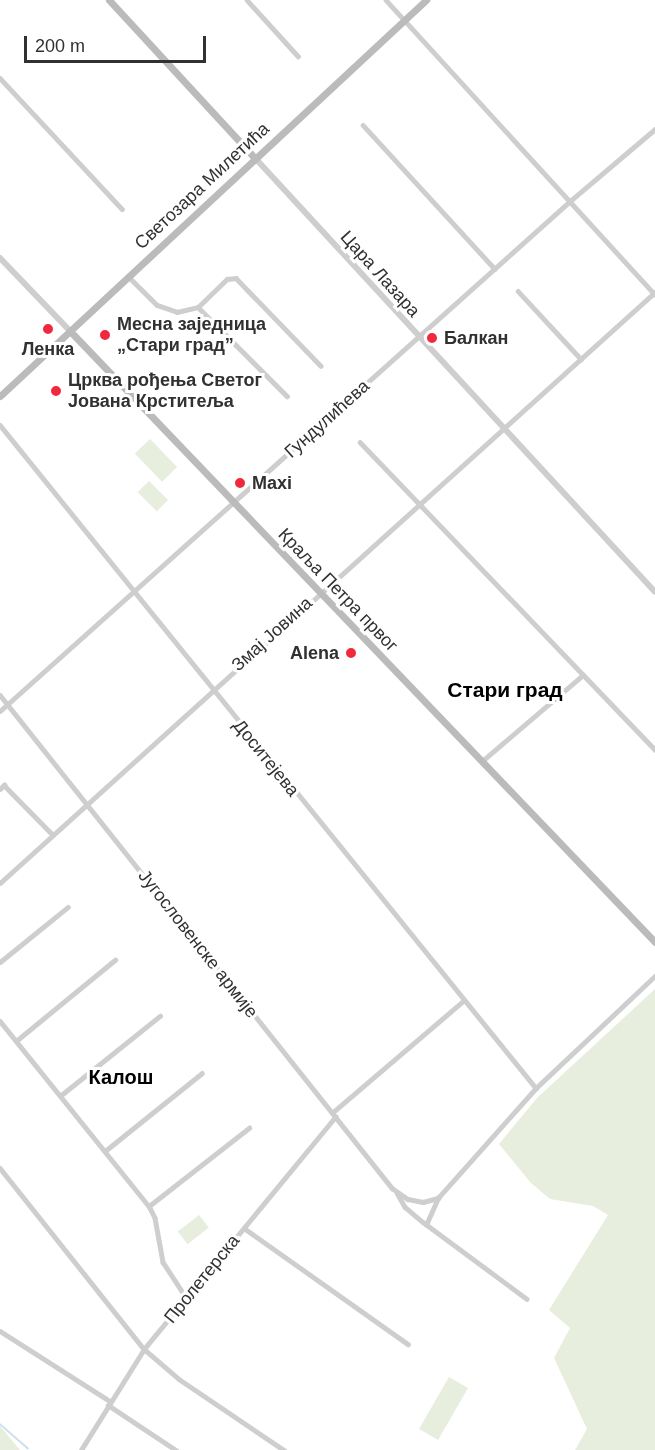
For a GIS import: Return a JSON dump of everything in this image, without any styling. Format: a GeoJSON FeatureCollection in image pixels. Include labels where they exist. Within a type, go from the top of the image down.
{"type":"FeatureCollection","features":[{"type":"Feature","properties":{"kind":"main road","name":"Цара Лазара"},"geometry":{"type":"LineString","coordinates":[[109,0],[255,158]]}},
{"type":"Feature","properties":{"kind":"main road","name":"Светозара Милетића"},"geometry":{"type":"LineString","coordinates":[[0,396],[426,0]]}},
{"type":"Feature","properties":{"kind":"main road","name":"Краља Петра првог"},"geometry":{"type":"LineString","coordinates":[[70,332],[655,942]]}},
{"type":"Feature","properties":{"kind":"street"},"geometry":{"type":"LineString","coordinates":[[247,0],[298,56]]}},
{"type":"Feature","properties":{"kind":"street"},"geometry":{"type":"LineString","coordinates":[[386,0],[654,293]]}},
{"type":"Feature","properties":{"kind":"street"},"geometry":{"type":"LineString","coordinates":[[0,78],[122,209]]}},
{"type":"Feature","properties":{"kind":"street"},"geometry":{"type":"LineString","coordinates":[[363,125],[495,269]]}},
{"type":"Feature","properties":{"kind":"street","name":"Гундулићева"},"geometry":{"type":"LineString","coordinates":[[0,711],[569,202],[655,129]]}},
{"type":"Feature","properties":{"kind":"street","name":"Цара Лазара"},"geometry":{"type":"LineString","coordinates":[[255,158],[417,338],[655,591]]}},
{"type":"Feature","properties":{"kind":"street","name":"Краља Петра првог"},"geometry":{"type":"LineString","coordinates":[[0,258],[70,332]]}},
{"type":"Feature","properties":{"kind":"street"},"geometry":{"type":"LineString","coordinates":[[128,276],[163,309],[182,312],[198,307],[227,279],[236,278],[321,366]]}},
{"type":"Feature","properties":{"kind":"street"},"geometry":{"type":"LineString","coordinates":[[518,291],[581,359]]}},
{"type":"Feature","properties":{"kind":"street","name":"Змај Јовина"},"geometry":{"type":"LineString","coordinates":[[0,883],[210,690],[654,293]]}},
{"type":"Feature","properties":{"kind":"street"},"geometry":{"type":"LineString","coordinates":[[198,307],[287,396]]}},
{"type":"Feature","properties":{"kind":"street","name":"Доситејева"},"geometry":{"type":"LineString","coordinates":[[0,425],[210,690],[536,1088]]}},
{"type":"Feature","properties":{"kind":"street"},"geometry":{"type":"LineString","coordinates":[[360,442],[655,750]]}},
{"type":"Feature","properties":{"kind":"street"},"geometry":{"type":"LineString","coordinates":[[481,762],[583,675]]}},
{"type":"Feature","properties":{"kind":"street","name":"Југословенске армије"},"geometry":{"type":"LineString","coordinates":[[0,695],[397,1192],[405,1207],[527,1299]]}},
{"type":"Feature","properties":{"kind":"street"},"geometry":{"type":"LineString","coordinates":[[0,789],[4,785],[52,834]]}},
{"type":"Feature","properties":{"kind":"street"},"geometry":{"type":"LineString","coordinates":[[0,962],[68,907]]}},
{"type":"Feature","properties":{"kind":"street"},"geometry":{"type":"LineString","coordinates":[[16,1041],[115,960]]}},
{"type":"Feature","properties":{"kind":"street"},"geometry":{"type":"LineString","coordinates":[[426,1225],[438,1198],[536,1088],[655,976]]}},
{"type":"Feature","properties":{"kind":"street","name":"Пролетерска"},"geometry":{"type":"LineString","coordinates":[[81,1450],[144,1349],[187,1299],[334,1115],[463,1001]]}},
{"type":"Feature","properties":{"kind":"street"},"geometry":{"type":"LineString","coordinates":[[60,1096],[160,1016]]}},
{"type":"Feature","properties":{"kind":"street"},"geometry":{"type":"LineString","coordinates":[[0,1021],[149,1206],[155,1218],[163,1262],[187,1299]]}},
{"type":"Feature","properties":{"kind":"street"},"geometry":{"type":"LineString","coordinates":[[105,1152],[202,1073]]}},
{"type":"Feature","properties":{"kind":"street"},"geometry":{"type":"LineString","coordinates":[[149,1206],[249,1128]]}},
{"type":"Feature","properties":{"kind":"street"},"geometry":{"type":"LineString","coordinates":[[0,1168],[144,1349],[179,1379],[284,1450]]}},
{"type":"Feature","properties":{"kind":"street"},"geometry":{"type":"LineString","coordinates":[[397,1192],[423,1202],[438,1198]]}},
{"type":"Feature","properties":{"kind":"street"},"geometry":{"type":"LineString","coordinates":[[244,1228],[408,1344]]}},
{"type":"Feature","properties":{"kind":"street"},"geometry":{"type":"LineString","coordinates":[[0,1331],[176,1450]]}},
{"type":"Feature","properties":{"kind":"green space"},"geometry":{"type":"Polygon","coordinates":[[[150,439],[177,467],[162,482],[135,454],[150,439]]]}},
{"type":"Feature","properties":{"kind":"green space"},"geometry":{"type":"Polygon","coordinates":[[[149,481],[168,500],[157,511],[138,492],[149,481]]]}},
{"type":"Feature","properties":{"kind":"green space"},"geometry":{"type":"Polygon","coordinates":[[[655,989],[655,1450],[575,1450],[587,1429],[554,1358],[570,1328],[549,1310],[608,1215],[593,1206],[550,1199],[531,1183],[499,1144],[537,1098],[655,989]]]}},
{"type":"Feature","properties":{"kind":"green space"},"geometry":{"type":"Polygon","coordinates":[[[199,1215],[209,1228],[188,1244],[178,1232],[199,1215]]]}},
{"type":"Feature","properties":{"kind":"green space"},"geometry":{"type":"Polygon","coordinates":[[[449,1377],[468,1388],[438,1440],[419,1429],[449,1377]]]}},
{"type":"Feature","properties":{"kind":"green space"},"geometry":{"type":"Polygon","coordinates":[[[0,1426],[20,1450],[0,1450],[0,1426]]]}},
{"type":"Feature","properties":{"kind":"waterway"},"geometry":{"type":"LineString","coordinates":[[0,1424],[28,1448]]}},
{"type":"Feature","properties":{"kind":"place","name":"Ленка"},"geometry":{"type":"Point","coordinates":[48,329]}},
{"type":"Feature","properties":{"kind":"place","name":"Месна заједница „Стари град”"},"geometry":{"type":"Point","coordinates":[105,335]}},
{"type":"Feature","properties":{"kind":"place","name":"Балкан"},"geometry":{"type":"Point","coordinates":[432,338]}},
{"type":"Feature","properties":{"kind":"place","name":"Црква рођења Светог Јована Крститеља"},"geometry":{"type":"Point","coordinates":[56,391]}},
{"type":"Feature","properties":{"kind":"place","name":"Maxi"},"geometry":{"type":"Point","coordinates":[240,483]}},
{"type":"Feature","properties":{"kind":"place","name":"Alena"},"geometry":{"type":"Point","coordinates":[351,653]}},
{"type":"Feature","properties":{"kind":"district","name":"Стари град"},"geometry":{"type":"Point","coordinates":[505,690]}},
{"type":"Feature","properties":{"kind":"district","name":"Калош"},"geometry":{"type":"Point","coordinates":[121,1077]}}]}
